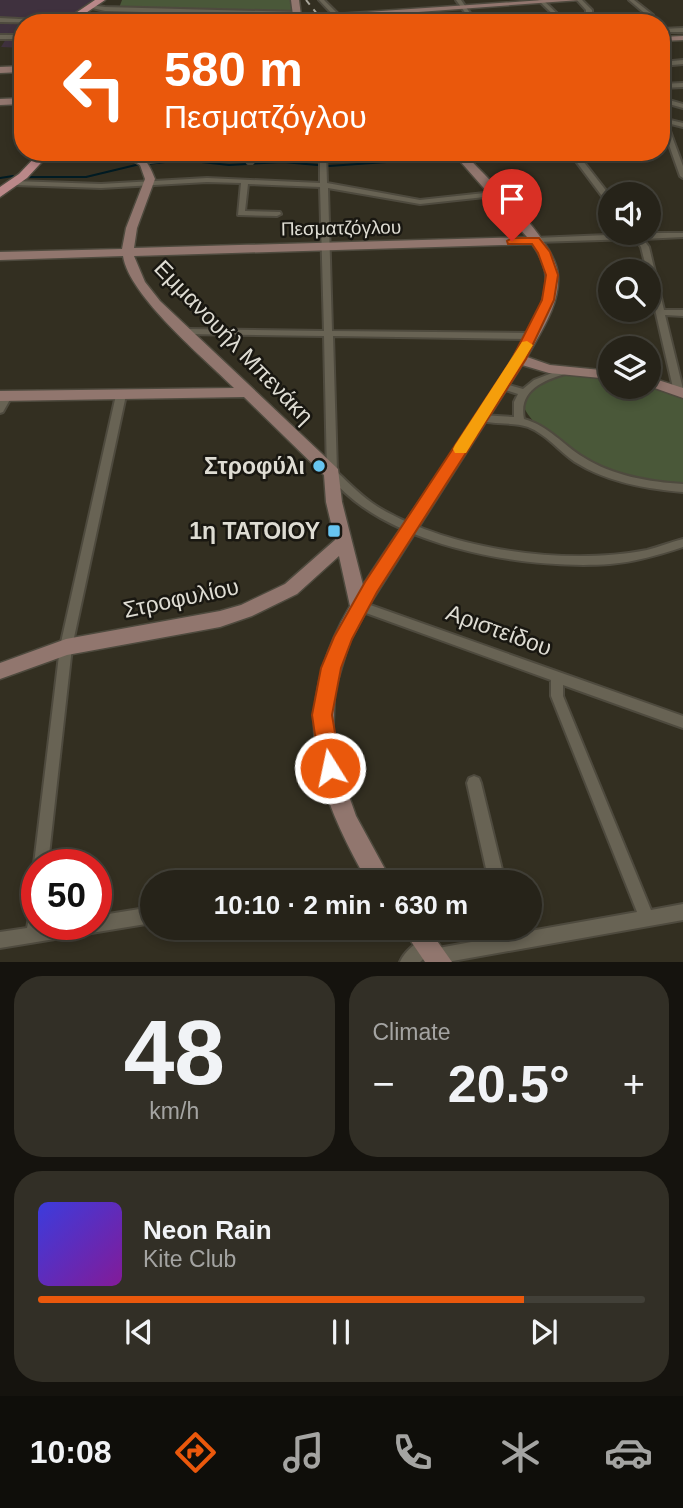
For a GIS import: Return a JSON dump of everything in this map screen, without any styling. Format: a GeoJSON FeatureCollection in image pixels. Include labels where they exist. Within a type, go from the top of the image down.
{"type":"FeatureCollection","features":[{"type":"Feature","properties":{"kind":"main road"},"geometry":{"type":"LineString","coordinates":[[87,6],[101,0]]}},
{"type":"Feature","properties":{"kind":"main road"},"geometry":{"type":"LineString","coordinates":[[380,14],[461,4]]}},
{"type":"Feature","properties":{"kind":"main road"},"geometry":{"type":"LineString","coordinates":[[0,193],[37,161]]}},
{"type":"Feature","properties":{"kind":"main road"},"geometry":{"type":"LineString","coordinates":[[143,161],[149,184]]}},
{"type":"Feature","properties":{"kind":"main road"},"geometry":{"type":"LineString","coordinates":[[374,870],[358,844],[338,793],[327,753],[322,715],[331,668],[359,606],[519,359],[548,300],[552,281],[549,261],[535,240],[464,161]]}},
{"type":"Feature","properties":{"kind":"main road"},"geometry":{"type":"LineString","coordinates":[[0,184],[18,180]]}},
{"type":"Feature","properties":{"kind":"main road","name":"Εμμανουήλ Μπενάκη"},"geometry":{"type":"LineString","coordinates":[[149,184],[129,232],[129,261],[141,285],[246,392],[332,472]]}},
{"type":"Feature","properties":{"kind":"main road","name":"Πεσματζόγλου"},"geometry":{"type":"LineString","coordinates":[[0,256],[535,240]]}},
{"type":"Feature","properties":{"kind":"main road"},"geometry":{"type":"LineString","coordinates":[[519,359],[549,369],[598,374]]}},
{"type":"Feature","properties":{"kind":"main road"},"geometry":{"type":"LineString","coordinates":[[661,386],[681,393]]}},
{"type":"Feature","properties":{"kind":"main road"},"geometry":{"type":"LineString","coordinates":[[4,396],[246,392]]}},
{"type":"Feature","properties":{"kind":"main road"},"geometry":{"type":"LineString","coordinates":[[332,472],[334,502],[342,543],[359,606]]}},
{"type":"Feature","properties":{"kind":"main road","name":"Στροφυλίου"},"geometry":{"type":"LineString","coordinates":[[0,671],[66,647],[220,619],[246,611],[291,589],[342,543]]}},
{"type":"Feature","properties":{"kind":"street"},"geometry":{"type":"LineString","coordinates":[[87,6],[106,6],[114,0]]}},
{"type":"Feature","properties":{"kind":"street"},"geometry":{"type":"LineString","coordinates":[[321,0],[335,14]]}},
{"type":"Feature","properties":{"kind":"street"},"geometry":{"type":"LineString","coordinates":[[461,4],[577,0],[589,10],[589,14]]}},
{"type":"Feature","properties":{"kind":"street"},"geometry":{"type":"LineString","coordinates":[[631,0],[649,14]]}},
{"type":"Feature","properties":{"kind":"street"},"geometry":{"type":"LineString","coordinates":[[541,1],[555,14]]}},
{"type":"Feature","properties":{"kind":"street"},"geometry":{"type":"LineString","coordinates":[[87,6],[175,14],[260,14]]}},
{"type":"Feature","properties":{"kind":"street"},"geometry":{"type":"LineString","coordinates":[[0,45],[3,37]]}},
{"type":"Feature","properties":{"kind":"street"},"geometry":{"type":"LineString","coordinates":[[670,139],[683,176]]}},
{"type":"Feature","properties":{"kind":"street"},"geometry":{"type":"LineString","coordinates":[[323,161],[332,472]]}},
{"type":"Feature","properties":{"kind":"street"},"geometry":{"type":"LineString","coordinates":[[579,161],[598,185]]}},
{"type":"Feature","properties":{"kind":"street"},"geometry":{"type":"LineString","coordinates":[[18,180],[101,186],[207,180],[323,185],[421,202],[494,194]]}},
{"type":"Feature","properties":{"kind":"street"},"geometry":{"type":"LineString","coordinates":[[245,181],[241,213],[277,214]]}},
{"type":"Feature","properties":{"kind":"street","name":"Πεσματζόγλου"},"geometry":{"type":"LineString","coordinates":[[661,235],[683,235]]}},
{"type":"Feature","properties":{"kind":"street","name":"Πεσματζόγλου"},"geometry":{"type":"LineString","coordinates":[[535,240],[598,237]]}},
{"type":"Feature","properties":{"kind":"street"},"geometry":{"type":"LineString","coordinates":[[681,393],[661,312],[683,313]]}},
{"type":"Feature","properties":{"kind":"street"},"geometry":{"type":"LineString","coordinates":[[186,332],[532,336]]}},
{"type":"Feature","properties":{"kind":"street"},"geometry":{"type":"LineString","coordinates":[[520,422],[518,406],[524,392],[540,378],[565,371]]}},
{"type":"Feature","properties":{"kind":"street"},"geometry":{"type":"LineString","coordinates":[[502,386],[524,392]]}},
{"type":"Feature","properties":{"kind":"street"},"geometry":{"type":"LineString","coordinates":[[43,849],[66,647],[121,395]]}},
{"type":"Feature","properties":{"kind":"street"},"geometry":{"type":"LineString","coordinates":[[0,410],[4,396]]}},
{"type":"Feature","properties":{"kind":"street"},"geometry":{"type":"LineString","coordinates":[[481,418],[520,422],[536,427],[592,466],[636,481],[683,488]]}},
{"type":"Feature","properties":{"kind":"street","name":"Εμμανουήλ Μπενάκη"},"geometry":{"type":"LineString","coordinates":[[332,472],[372,509],[443,541],[477,550],[558,559],[632,558],[683,543]]}},
{"type":"Feature","properties":{"kind":"street","name":"Αριστείδου"},"geometry":{"type":"LineString","coordinates":[[359,606],[683,722]]}},
{"type":"Feature","properties":{"kind":"street"},"geometry":{"type":"LineString","coordinates":[[556,677],[557,696],[647,918]]}},
{"type":"Feature","properties":{"kind":"street"},"geometry":{"type":"LineString","coordinates":[[474,783],[494,870]]}},
{"type":"Feature","properties":{"kind":"street"},"geometry":{"type":"LineString","coordinates":[[542,931],[683,912]]}},
{"type":"Feature","properties":{"kind":"street"},"geometry":{"type":"LineString","coordinates":[[112,921],[140,917]]}},
{"type":"Feature","properties":{"kind":"street"},"geometry":{"type":"LineString","coordinates":[[0,940],[21,936]]}},
{"type":"Feature","properties":{"kind":"street"},"geometry":{"type":"LineString","coordinates":[[408,962],[429,948],[480,940]]}},
{"type":"Feature","properties":{"kind":"shaded area"},"geometry":{"type":"Polygon","coordinates":[[[0,0],[100,0],[82,14],[14,14],[14,48],[1,47],[6,39],[0,39],[0,0]]]}},
{"type":"Feature","properties":{"kind":"green space"},"geometry":{"type":"Polygon","coordinates":[[[122,0],[293,0],[294,13],[119,8],[122,0]]]}},
{"type":"Feature","properties":{"kind":"green space"},"geometry":{"type":"Polygon","coordinates":[[[570,375],[598,378],[598,399],[661,399],[661,390],[683,398],[683,484],[642,479],[616,471],[585,458],[541,429],[523,405],[536,387],[555,378],[570,375]]]}},
{"type":"Feature","properties":{"kind":"waterway"},"geometry":{"type":"LineString","coordinates":[[147,164],[174,161]]}},
{"type":"Feature","properties":{"kind":"waterway"},"geometry":{"type":"LineString","coordinates":[[192,161],[229,165],[283,162],[329,166],[401,161]]}},
{"type":"Feature","properties":{"kind":"waterway"},"geometry":{"type":"LineString","coordinates":[[27,177],[86,177],[140,164]]}},
{"type":"Feature","properties":{"kind":"waterway"},"geometry":{"type":"LineString","coordinates":[[0,178],[13,176]]}},
{"type":"Feature","properties":{"kind":"railway"},"geometry":{"type":"LineString","coordinates":[[306,0],[317,14]]}},
{"type":"Feature","properties":{"kind":"slow traffic"},"geometry":{"type":"LineString","coordinates":[[461,449],[527,345]]}},
{"type":"Feature","properties":{"kind":"place","name":"Στροφύλι"},"geometry":{"type":"Point","coordinates":[319,466]}},
{"type":"Feature","properties":{"kind":"place","name":"1η ΤΑΤΟΙΟΥ"},"geometry":{"type":"Point","coordinates":[334,531]}},
{"type":"Feature","properties":{"kind":"route"},"geometry":{"type":"LineString","coordinates":[[330,768],[322,715],[331,668],[343,637],[371,587],[519,359],[548,300],[552,275],[544,252],[535,240],[512,241]]}}]}
